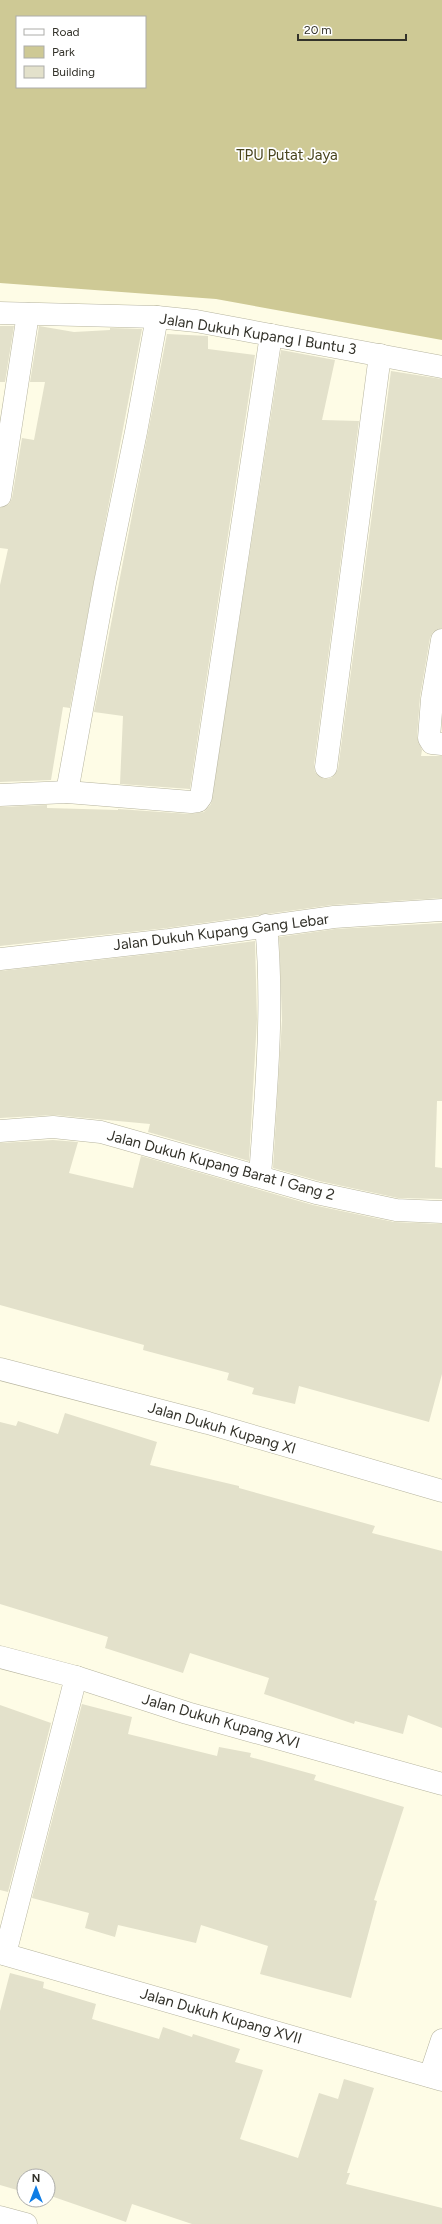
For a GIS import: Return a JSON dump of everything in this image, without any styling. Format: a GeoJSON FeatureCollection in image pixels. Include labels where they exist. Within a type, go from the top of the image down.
{"type":"FeatureCollection","features":[{"type":"Feature","properties":{"kind":"street","name":"Jalan Dukuh Kupang I Buntu 3"},"geometry":{"type":"LineString","coordinates":[[0,313],[157,317],[196,321],[442,367]]}},
{"type":"Feature","properties":{"kind":"street"},"geometry":{"type":"LineString","coordinates":[[0,496],[28,314]]}},
{"type":"Feature","properties":{"kind":"street"},"geometry":{"type":"LineString","coordinates":[[67,792],[105,583],[136,432],[157,317]]}},
{"type":"Feature","properties":{"kind":"street"},"geometry":{"type":"LineString","coordinates":[[0,794],[67,792],[191,802],[198,801],[201,797],[271,335]]}},
{"type":"Feature","properties":{"kind":"street"},"geometry":{"type":"LineString","coordinates":[[326,767],[380,355]]}},
{"type":"Feature","properties":{"kind":"street"},"geometry":{"type":"LineString","coordinates":[[442,640],[432,699],[429,738],[432,743],[442,744]]}},
{"type":"Feature","properties":{"kind":"street","name":"Jalan Dukuh Kupang Gang Lebar"},"geometry":{"type":"LineString","coordinates":[[0,959],[169,940],[266,925],[334,917],[442,910]]}},
{"type":"Feature","properties":{"kind":"street"},"geometry":{"type":"LineString","coordinates":[[260,1176],[269,1045],[270,970],[266,925]]}},
{"type":"Feature","properties":{"kind":"street","name":"Jalan Dukuh Kupang Barat I Gang 2"},"geometry":{"type":"LineString","coordinates":[[0,1131],[53,1127],[101,1132],[316,1193],[396,1210],[442,1212]]}},
{"type":"Feature","properties":{"kind":"street","name":"Jalan Dukuh Kupang XI"},"geometry":{"type":"LineString","coordinates":[[0,1369],[208,1423],[442,1491]]}},
{"type":"Feature","properties":{"kind":"street","name":"Jalan Dukuh Kupang XVI"},"geometry":{"type":"LineString","coordinates":[[0,1657],[76,1677],[187,1713],[442,1784]]}},
{"type":"Feature","properties":{"kind":"street"},"geometry":{"type":"LineString","coordinates":[[2,1954],[76,1677]]}},
{"type":"Feature","properties":{"kind":"street","name":"Jalan Dukuh Kupang XVII"},"geometry":{"type":"LineString","coordinates":[[2,1954],[436,2078]]}},
{"type":"Feature","properties":{"kind":"street"},"geometry":{"type":"LineString","coordinates":[[436,2078],[442,2040]]}},
{"type":"Feature","properties":{"kind":"street"},"geometry":{"type":"LineString","coordinates":[[0,2217],[26,2224]]}},
{"type":"Feature","properties":{"kind":"green space","name":"TPU Putat Jaya"},"geometry":{"type":"Polygon","coordinates":[[[0,0],[442,0],[442,340],[216,299],[0,283],[0,0]]]}},
{"type":"Feature","properties":{"kind":"building"},"geometry":{"type":"Polygon","coordinates":[[[0,326],[14,326],[5,382],[0,382],[0,326]]]}},
{"type":"Feature","properties":{"kind":"building"},"geometry":{"type":"Polygon","coordinates":[[[39,326],[74,332],[110,330],[110,328],[142,329],[70,708],[63,707],[51,780],[0,782],[0,585],[8,549],[0,548],[0,508],[9,504],[12,498],[22,438],[34,440],[45,382],[30,382],[39,326]]]}},
{"type":"Feature","properties":{"kind":"building"},"geometry":{"type":"Polygon","coordinates":[[[167,334],[208,336],[208,349],[255,355],[190,789],[120,784],[123,716],[94,712],[167,334]]]}},
{"type":"Feature","properties":{"kind":"building"},"geometry":{"type":"Polygon","coordinates":[[[281,350],[335,360],[322,420],[359,421],[314,765],[315,772],[324,779],[331,778],[338,769],[391,371],[442,379],[442,628],[433,632],[430,638],[420,697],[417,737],[422,750],[421,756],[442,756],[442,898],[332,905],[167,928],[0,946],[0,807],[47,805],[47,808],[118,809],[190,814],[204,812],[211,804],[281,350]]]}},
{"type":"Feature","properties":{"kind":"building"},"geometry":{"type":"Polygon","coordinates":[[[442,923],[442,1101],[437,1101],[435,1167],[442,1168],[442,1199],[398,1198],[319,1181],[273,1168],[282,1020],[279,937],[335,929],[442,923]]]}},
{"type":"Feature","properties":{"kind":"building"},"geometry":{"type":"Polygon","coordinates":[[[255,941],[257,1019],[249,1161],[148,1132],[150,1124],[54,1115],[0,1118],[0,971],[255,941]]]}},
{"type":"Feature","properties":{"kind":"building"},"geometry":{"type":"Polygon","coordinates":[[[53,1140],[78,1142],[69,1173],[133,1188],[141,1156],[313,1205],[394,1222],[442,1224],[442,1374],[429,1422],[299,1386],[295,1404],[252,1394],[254,1388],[227,1380],[229,1373],[143,1350],[144,1345],[0,1305],[0,1143],[53,1140]]]}},
{"type":"Feature","properties":{"kind":"building"},"geometry":{"type":"Polygon","coordinates":[[[65,1413],[157,1442],[150,1465],[239,1486],[239,1488],[375,1526],[372,1533],[442,1551],[442,1728],[408,1715],[403,1734],[355,1721],[354,1724],[264,1694],[269,1678],[190,1653],[183,1673],[105,1648],[108,1637],[0,1604],[0,1422],[16,1426],[18,1421],[58,1434],[65,1413]]]}},
{"type":"Feature","properties":{"kind":"building"},"geometry":{"type":"Polygon","coordinates":[[[82,1704],[132,1717],[128,1734],[217,1756],[219,1747],[251,1753],[250,1757],[316,1775],[314,1780],[404,1807],[374,1900],[377,1901],[351,1998],[260,1974],[268,1946],[201,1925],[196,1943],[118,1925],[115,1937],[85,1928],[89,1913],[32,1898],[82,1704]]]}},
{"type":"Feature","properties":{"kind":"building"},"geometry":{"type":"Polygon","coordinates":[[[0,1705],[51,1723],[8,1892],[0,1890],[0,1705]]]}},
{"type":"Feature","properties":{"kind":"building"},"geometry":{"type":"Polygon","coordinates":[[[10,1973],[44,1982],[43,1988],[96,2004],[92,2019],[159,2039],[163,2027],[192,2037],[193,2034],[240,2049],[235,2062],[263,2070],[240,2139],[298,2158],[319,2093],[338,2099],[344,2079],[374,2088],[347,2173],[350,2173],[346,2184],[442,2208],[442,2224],[192,2224],[132,2204],[126,2222],[56,2198],[56,2168],[16,2168],[16,2190],[0,2185],[0,2011],[10,1973]]]}}]}
